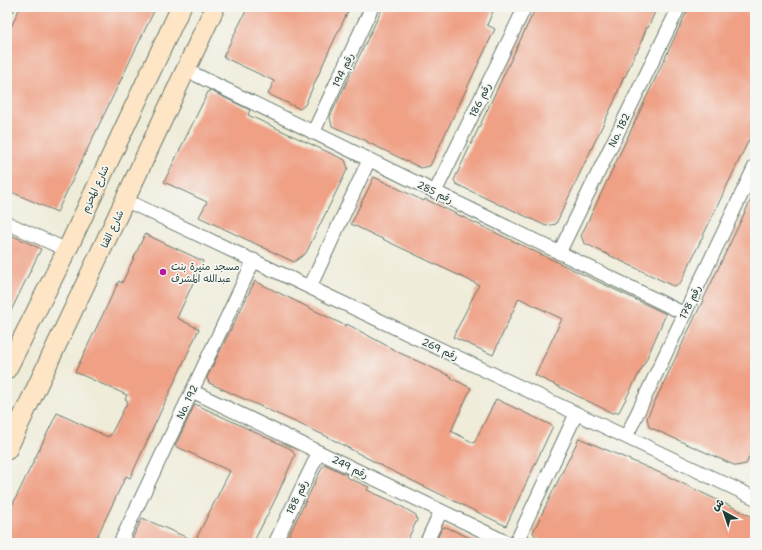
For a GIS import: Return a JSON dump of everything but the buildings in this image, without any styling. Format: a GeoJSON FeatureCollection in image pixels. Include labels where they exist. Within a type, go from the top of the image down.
{"type":"FeatureCollection","features":[{"type":"Feature","properties":{"kind":"street","name":"شارع المحزم"},"geometry":{"type":"LineString","coordinates":[[7,369],[67,250],[181,7]]}},
{"type":"Feature","properties":{"kind":"street","name":"شارع القنا"},"geometry":{"type":"LineString","coordinates":[[7,450],[215,7]]}},
{"type":"Feature","properties":{"kind":"street","name":"رقم 194"},"geometry":{"type":"LineString","coordinates":[[313,133],[372,7]]}},
{"type":"Feature","properties":{"kind":"street","name":"رقم 186"},"geometry":{"type":"LineString","coordinates":[[435,192],[525,7]]}},
{"type":"Feature","properties":{"kind":"street","name":"No. 182"},"geometry":{"type":"LineString","coordinates":[[559,253],[678,7]]}},
{"type":"Feature","properties":{"kind":"street","name":"رقم 285"},"geometry":{"type":"LineString","coordinates":[[186,70],[684,314]]}},
{"type":"Feature","properties":{"kind":"street"},"geometry":{"type":"LineString","coordinates":[[310,287],[369,160]]}},
{"type":"Feature","properties":{"kind":"street","name":"رقم 178"},"geometry":{"type":"LineString","coordinates":[[626,437],[755,166]]}},
{"type":"Feature","properties":{"kind":"street","name":"رقم 269"},"geometry":{"type":"LineString","coordinates":[[125,200],[576,414],[754,496]]}},
{"type":"Feature","properties":{"kind":"street"},"geometry":{"type":"LineString","coordinates":[[7,223],[67,250]]}},
{"type":"Feature","properties":{"kind":"street","name":"No. 192"},"geometry":{"type":"LineString","coordinates":[[120,543],[254,260]]}},
{"type":"Feature","properties":{"kind":"street","name":"رقم 249"},"geometry":{"type":"LineString","coordinates":[[192,391],[508,543]]}},
{"type":"Feature","properties":{"kind":"street"},"geometry":{"type":"LineString","coordinates":[[516,543],[576,414]]}},
{"type":"Feature","properties":{"kind":"street","name":"رقم 188"},"geometry":{"type":"LineString","coordinates":[[274,543],[319,452]]}},
{"type":"Feature","properties":{"kind":"street"},"geometry":{"type":"LineString","coordinates":[[426,543],[441,511]]}},
{"type":"Feature","properties":{"kind":"place","name":"مسجد منيرة بنت عبدالله المشرف"},"geometry":{"type":"Point","coordinates":[163,272]}}]}
